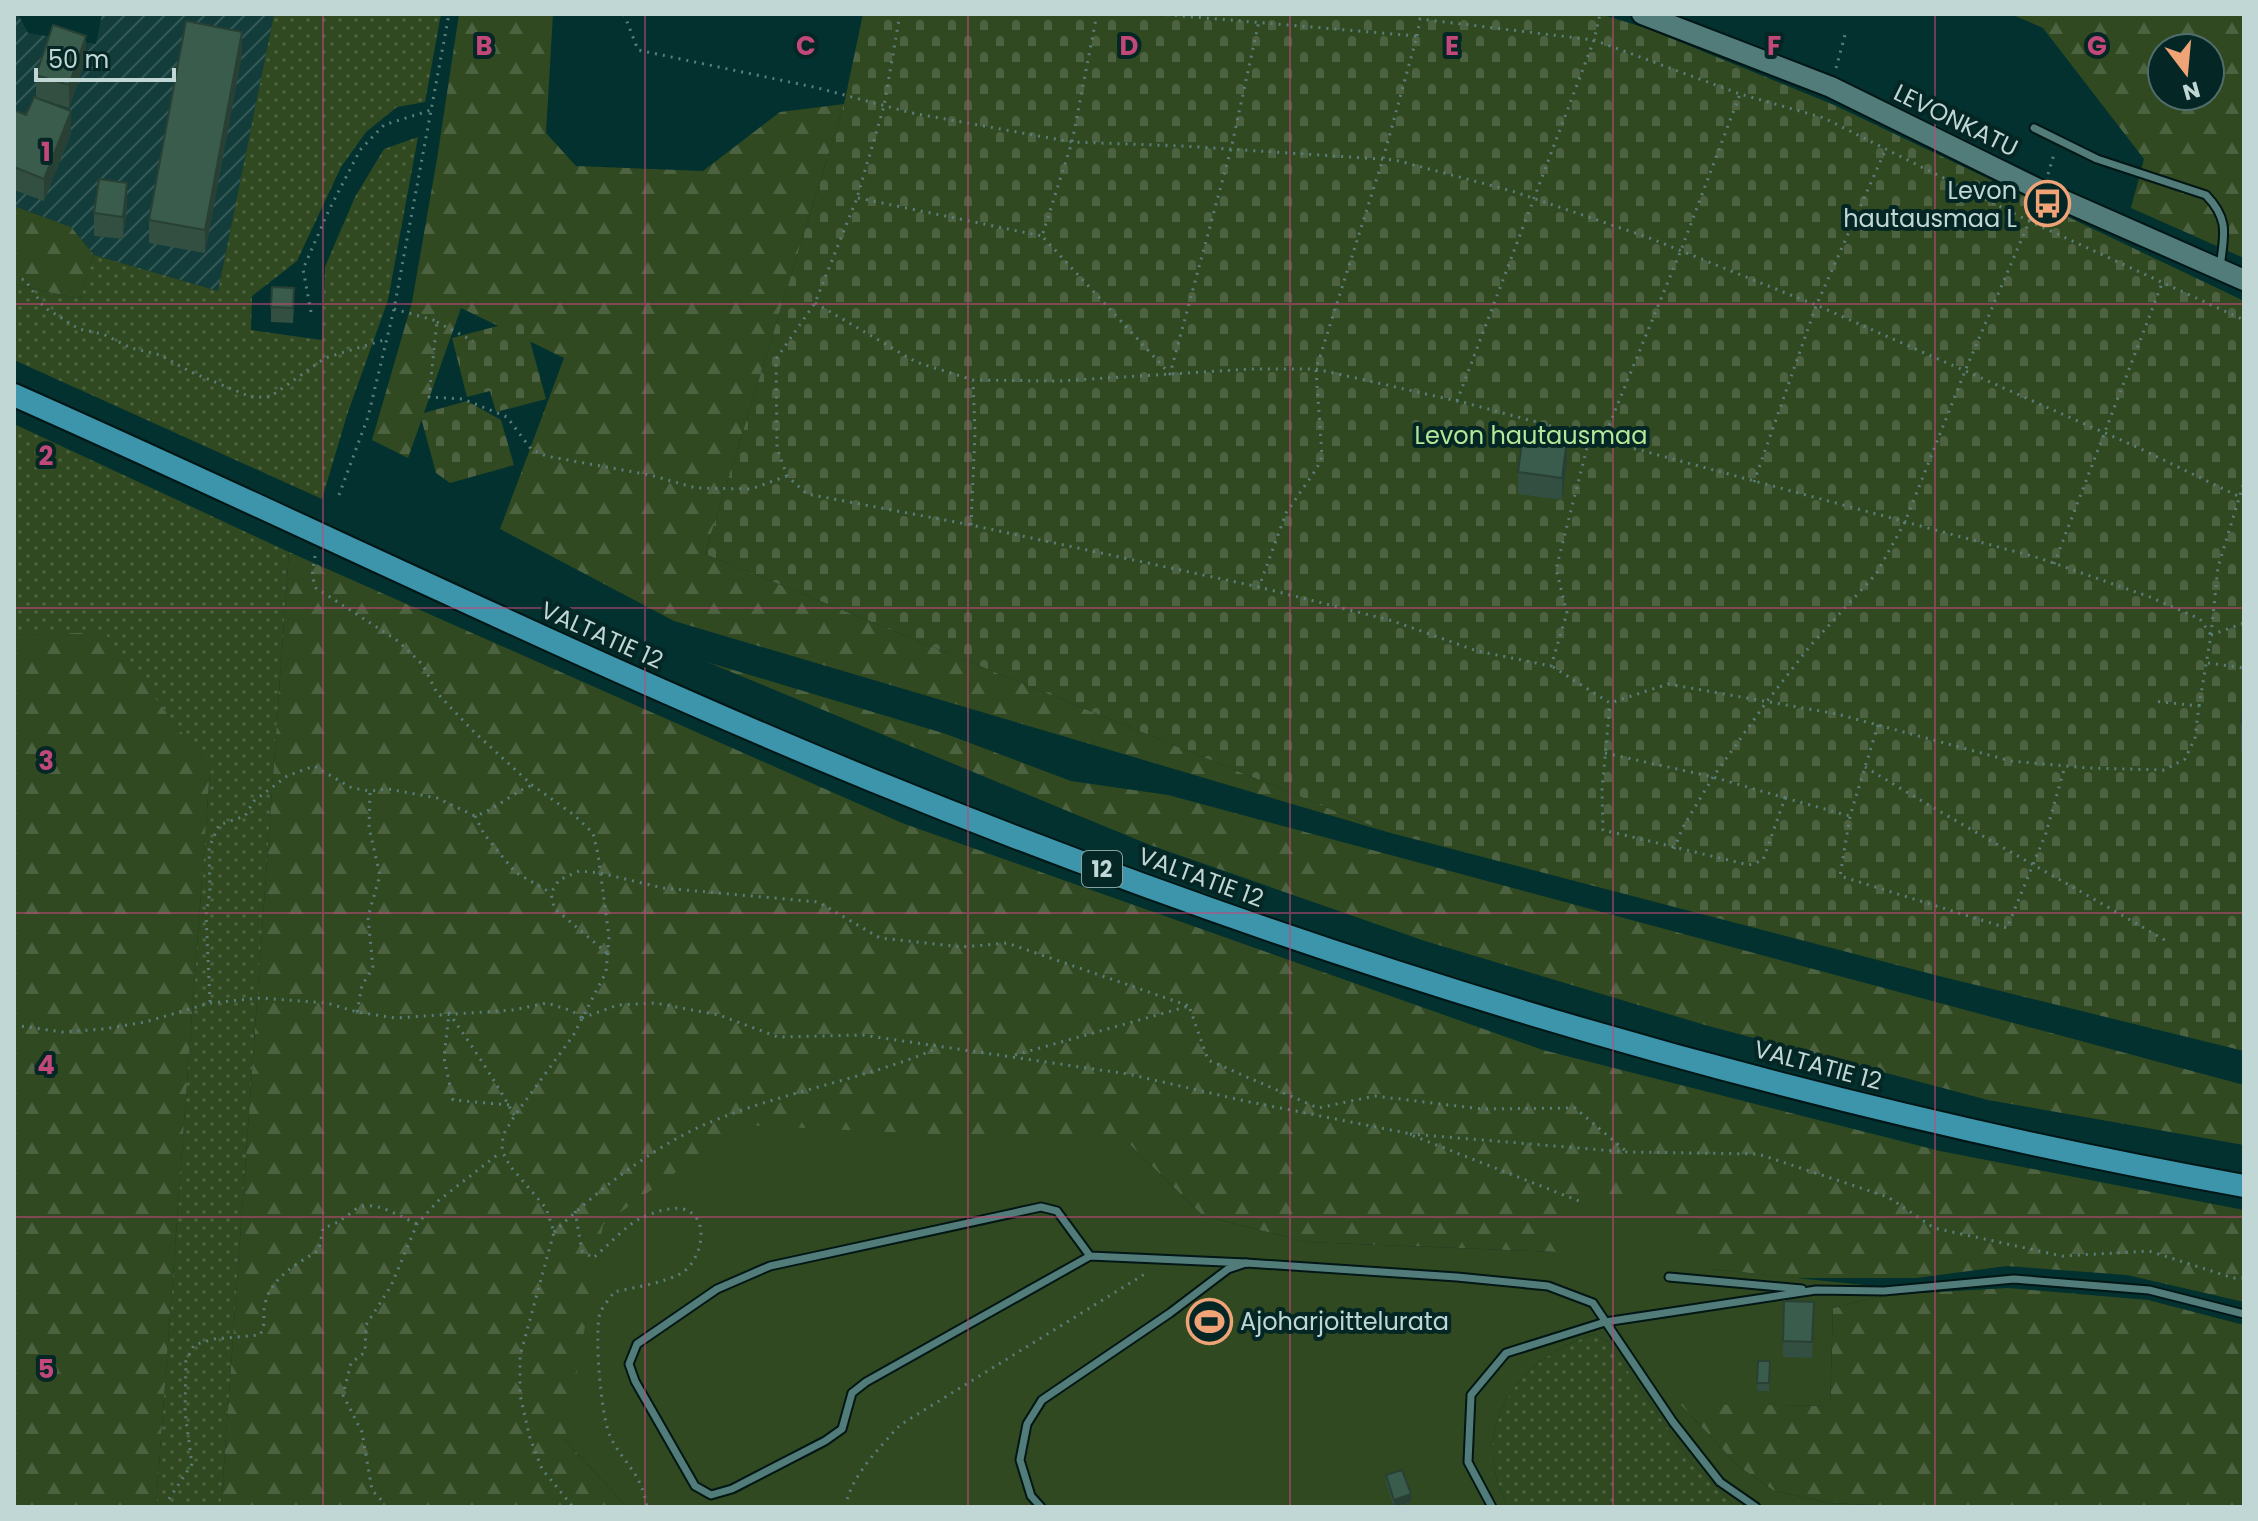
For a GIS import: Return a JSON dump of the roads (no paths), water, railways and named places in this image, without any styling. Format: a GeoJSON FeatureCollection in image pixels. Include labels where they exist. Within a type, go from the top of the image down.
{"type":"FeatureCollection","features":[{"type":"Feature","properties":{"kind":"highway","name":"VALTATIE 12"},"geometry":{"type":"LineString","coordinates":[[14,395],[719,715],[874,781],[1211,909],[1377,966],[1553,1021],[1761,1078],[1951,1126],[2244,1186]]}},
{"type":"Feature","properties":{"kind":"main road","name":"LEVONKATU"},"geometry":{"type":"LineString","coordinates":[[1642,14],[1831,87],[2042,191],[2244,280]]}},
{"type":"Feature","properties":{"kind":"lane"},"geometry":{"type":"LineString","coordinates":[[2034,128],[2097,159],[2206,195],[2219,208],[2225,228],[2219,269]]}},
{"type":"Feature","properties":{"kind":"lane"},"geometry":{"type":"LineString","coordinates":[[1090,1256],[1057,1211],[1041,1207],[770,1266],[717,1289],[637,1344],[629,1364],[635,1381],[695,1486],[711,1495],[732,1489],[825,1441],[842,1429],[852,1393],[866,1382],[1090,1256],[1246,1263],[1548,1286],[1593,1303],[1673,1422],[1720,1482],[1756,1507]]}},
{"type":"Feature","properties":{"kind":"lane"},"geometry":{"type":"LineString","coordinates":[[1041,1507],[1031,1496],[1020,1460],[1027,1424],[1042,1400],[1170,1313],[1228,1269],[1246,1263]]}},
{"type":"Feature","properties":{"kind":"lane"},"geometry":{"type":"LineString","coordinates":[[1669,1277],[1816,1290],[1884,1291],[2014,1279],[2149,1290],[2244,1314]]}},
{"type":"Feature","properties":{"kind":"lane"},"geometry":{"type":"LineString","coordinates":[[1492,1507],[1468,1462],[1471,1395],[1506,1353],[1605,1322],[1816,1290]]}},
{"type":"Feature","properties":{"kind":"place","name":"Levon hautausmaa L"},"geometry":{"type":"Point","coordinates":[2048,204]}},
{"type":"Feature","properties":{"kind":"place","name":"Ajoharjoittelurata"},"geometry":{"type":"Point","coordinates":[1209,1321]}},
{"type":"Feature","properties":{"kind":"park label","name":"Levon hautausmaa"},"geometry":{"type":"Point","coordinates":[1531,435]}}]}
